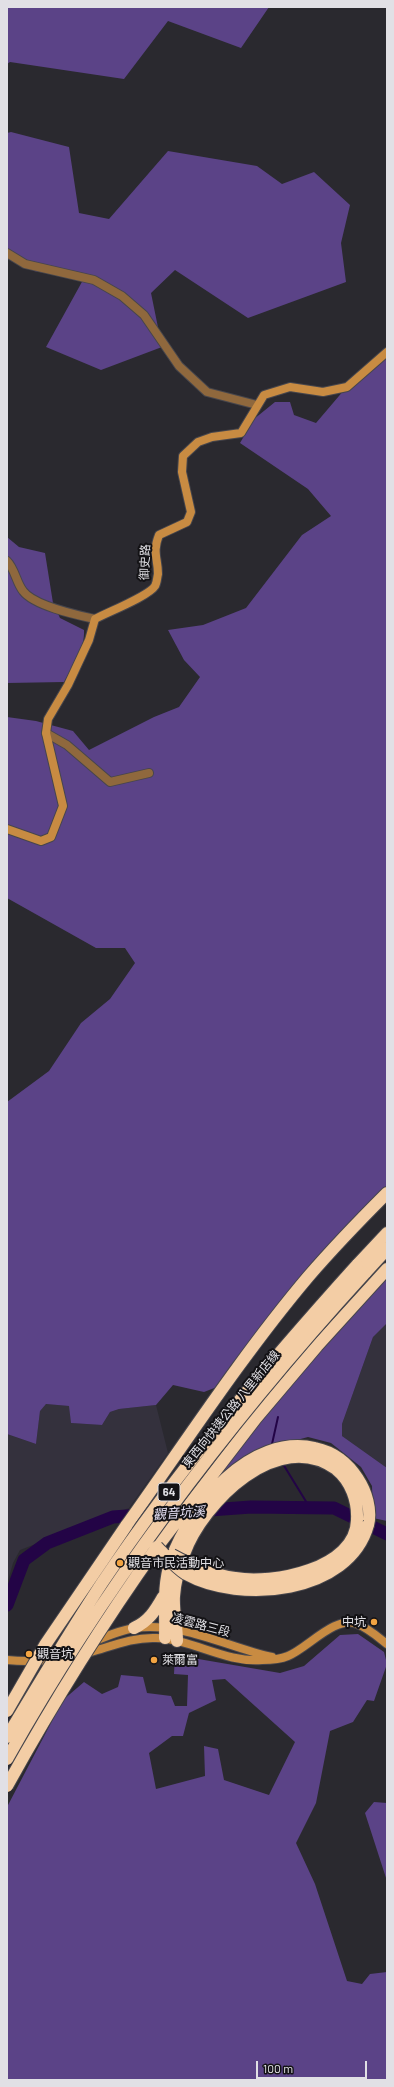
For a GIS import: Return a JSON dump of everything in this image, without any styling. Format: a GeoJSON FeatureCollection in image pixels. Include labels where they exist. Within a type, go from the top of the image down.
{"type":"FeatureCollection","features":[{"type":"Feature","properties":{"kind":"highway"},"geometry":{"type":"LineString","coordinates":[[7,1711],[45,1645],[126,1526],[264,1334],[308,1277],[356,1224],[387,1193]]}},
{"type":"Feature","properties":{"kind":"highway","name":"東西向快速公路 八里新店線"},"geometry":{"type":"LineString","coordinates":[[7,1759],[68,1657],[104,1601],[175,1502],[244,1411],[361,1269],[387,1233]]}},
{"type":"Feature","properties":{"kind":"highway","name":"東西向快速公路 八里新店線"},"geometry":{"type":"LineString","coordinates":[[7,1737],[103,1582],[236,1404],[361,1269],[387,1249]]}},
{"type":"Feature","properties":{"kind":"highway"},"geometry":{"type":"LineString","coordinates":[[7,1786],[79,1662],[123,1594],[157,1547],[256,1418],[317,1346],[387,1269]]}},
{"type":"Feature","properties":{"kind":"highway"},"geometry":{"type":"LineString","coordinates":[[126,1526],[157,1547],[186,1574],[220,1586],[238,1590],[255,1591],[290,1587],[327,1574],[352,1555],[366,1533],[369,1520],[369,1508],[361,1482],[345,1462],[334,1454],[307,1446],[285,1446],[256,1457],[226,1479],[200,1508],[188,1533],[171,1561],[164,1596],[154,1612],[144,1623],[134,1628]]}},
{"type":"Feature","properties":{"kind":"highway"},"geometry":{"type":"LineString","coordinates":[[171,1634],[176,1583],[188,1533]]}},
{"type":"Feature","properties":{"kind":"highway"},"geometry":{"type":"LineString","coordinates":[[164,1596],[171,1634]]}},
{"type":"Feature","properties":{"kind":"street"},"geometry":{"type":"LineString","coordinates":[[7,253],[25,264],[94,280],[122,296],[144,315],[179,366],[207,392],[257,405]]}},
{"type":"Feature","properties":{"kind":"street","name":"御史路"},"geometry":{"type":"LineString","coordinates":[[95,619],[146,595],[156,586],[158,574],[154,556],[155,545],[159,535],[187,522],[191,512],[182,472],[183,456],[198,442],[212,437],[241,433],[264,395],[290,387],[323,392],[347,387],[387,352]]}},
{"type":"Feature","properties":{"kind":"street"},"geometry":{"type":"LineString","coordinates":[[7,560],[11,564],[23,592],[30,597],[64,613],[95,619],[89,640],[68,685],[48,719],[46,732],[63,806],[60,819],[51,837],[41,841],[7,829]]}},
{"type":"Feature","properties":{"kind":"street"},"geometry":{"type":"LineString","coordinates":[[46,732],[67,745],[110,782],[149,773]]}},
{"type":"Feature","properties":{"kind":"street","name":"凌雲路三段"},"geometry":{"type":"LineString","coordinates":[[7,1660],[37,1661],[90,1653],[134,1639],[171,1634],[238,1659],[262,1660],[286,1657],[296,1653],[337,1624],[341,1623],[356,1623],[387,1644]]}},
{"type":"Feature","properties":{"kind":"street","name":"凌雲路三段"},"geometry":{"type":"LineString","coordinates":[[51,1658],[134,1628],[171,1634],[277,1658]]}},
{"type":"Feature","properties":{"kind":"street"},"geometry":{"type":"LineString","coordinates":[[378,1637],[387,1634]]}},
{"type":"Feature","properties":{"kind":"shaded area"},"geometry":{"type":"Polygon","coordinates":[[[7,7],[269,7],[241,48],[168,21],[124,79],[10,62],[7,64],[7,7]]]}},
{"type":"Feature","properties":{"kind":"shaded area"},"geometry":{"type":"Polygon","coordinates":[[[11,132],[69,147],[79,213],[109,219],[168,151],[257,166],[282,184],[314,172],[350,205],[341,243],[346,282],[248,318],[175,270],[151,293],[162,347],[101,370],[46,347],[83,280],[34,271],[7,255],[7,133],[11,132]]]}},
{"type":"Feature","properties":{"kind":"shaded area"},"geometry":{"type":"Polygon","coordinates":[[[387,352],[387,1193],[222,1385],[204,1392],[173,1385],[156,1405],[119,1409],[110,1412],[102,1425],[71,1423],[69,1406],[46,1404],[40,1411],[36,1444],[7,1434],[7,1102],[49,1071],[81,1023],[110,999],[135,963],[125,948],[96,948],[7,898],[7,717],[36,721],[73,731],[89,750],[154,717],[179,707],[200,677],[184,660],[168,630],[203,625],[246,608],[302,535],[331,516],[308,489],[240,443],[254,419],[275,402],[290,402],[294,415],[316,423],[350,383],[387,352]]]}},
{"type":"Feature","properties":{"kind":"shaded area"},"geometry":{"type":"Polygon","coordinates":[[[7,537],[19,547],[45,553],[53,603],[60,618],[84,630],[83,644],[75,664],[64,682],[7,683],[7,537]]]}},
{"type":"Feature","properties":{"kind":"shaded area"},"geometry":{"type":"Polygon","coordinates":[[[387,1274],[387,1323],[373,1337],[342,1424],[342,1436],[387,1468],[387,1521],[373,1518],[372,1486],[361,1467],[331,1443],[308,1437],[267,1448],[220,1474],[215,1470],[387,1274]]]}},
{"type":"Feature","properties":{"kind":"shaded area"},"geometry":{"type":"Polygon","coordinates":[[[385,1323],[387,1323],[387,1468],[342,1436],[342,1424],[373,1337],[385,1323]]]}},
{"type":"Feature","properties":{"kind":"shaded area"},"geometry":{"type":"Polygon","coordinates":[[[46,1404],[70,1406],[71,1423],[102,1425],[110,1412],[119,1409],[156,1405],[168,1453],[129,1508],[20,1550],[13,1563],[7,1584],[7,1434],[36,1444],[40,1410],[46,1404]]]}},
{"type":"Feature","properties":{"kind":"shaded area"},"geometry":{"type":"Polygon","coordinates":[[[358,1634],[384,1652],[387,1664],[374,1701],[367,1700],[353,1722],[330,1731],[316,1803],[296,1843],[315,1884],[347,1981],[362,1984],[370,1974],[387,1972],[387,2080],[7,2080],[7,1807],[63,1700],[84,1682],[102,1694],[118,1687],[121,1675],[143,1677],[147,1693],[171,1696],[175,1706],[187,1706],[188,1675],[174,1674],[175,1655],[280,1673],[304,1666],[340,1635],[358,1634]],[[225,1679],[212,1680],[216,1700],[189,1713],[183,1736],[172,1736],[149,1753],[156,1789],[205,1776],[204,1746],[218,1749],[224,1780],[269,1795],[295,1742],[225,1679]]]}},
{"type":"Feature","properties":{"kind":"shaded area"},"geometry":{"type":"Polygon","coordinates":[[[374,1802],[387,1803],[387,1881],[365,1813],[374,1802]]]}},
{"type":"Feature","properties":{"kind":"waterway"},"geometry":{"type":"LineString","coordinates":[[273,1446],[272,1444],[278,1417]]}},
{"type":"Feature","properties":{"kind":"waterway"},"geometry":{"type":"LineString","coordinates":[[283,1464],[310,1508]]}},
{"type":"Feature","properties":{"kind":"waterway","name":"觀音坑溪"},"geometry":{"type":"LineString","coordinates":[[7,1605],[24,1560],[47,1543],[113,1517],[251,1507],[334,1508],[387,1534]]}},
{"type":"Feature","properties":{"kind":"place","name":"觀音市民活動中心"},"geometry":{"type":"Point","coordinates":[120,1563]}},
{"type":"Feature","properties":{"kind":"place","name":"中坑"},"geometry":{"type":"Point","coordinates":[374,1622]}},
{"type":"Feature","properties":{"kind":"place","name":"觀音坑"},"geometry":{"type":"Point","coordinates":[29,1654]}},
{"type":"Feature","properties":{"kind":"place","name":"萊爾富"},"geometry":{"type":"Point","coordinates":[154,1660]}}]}
